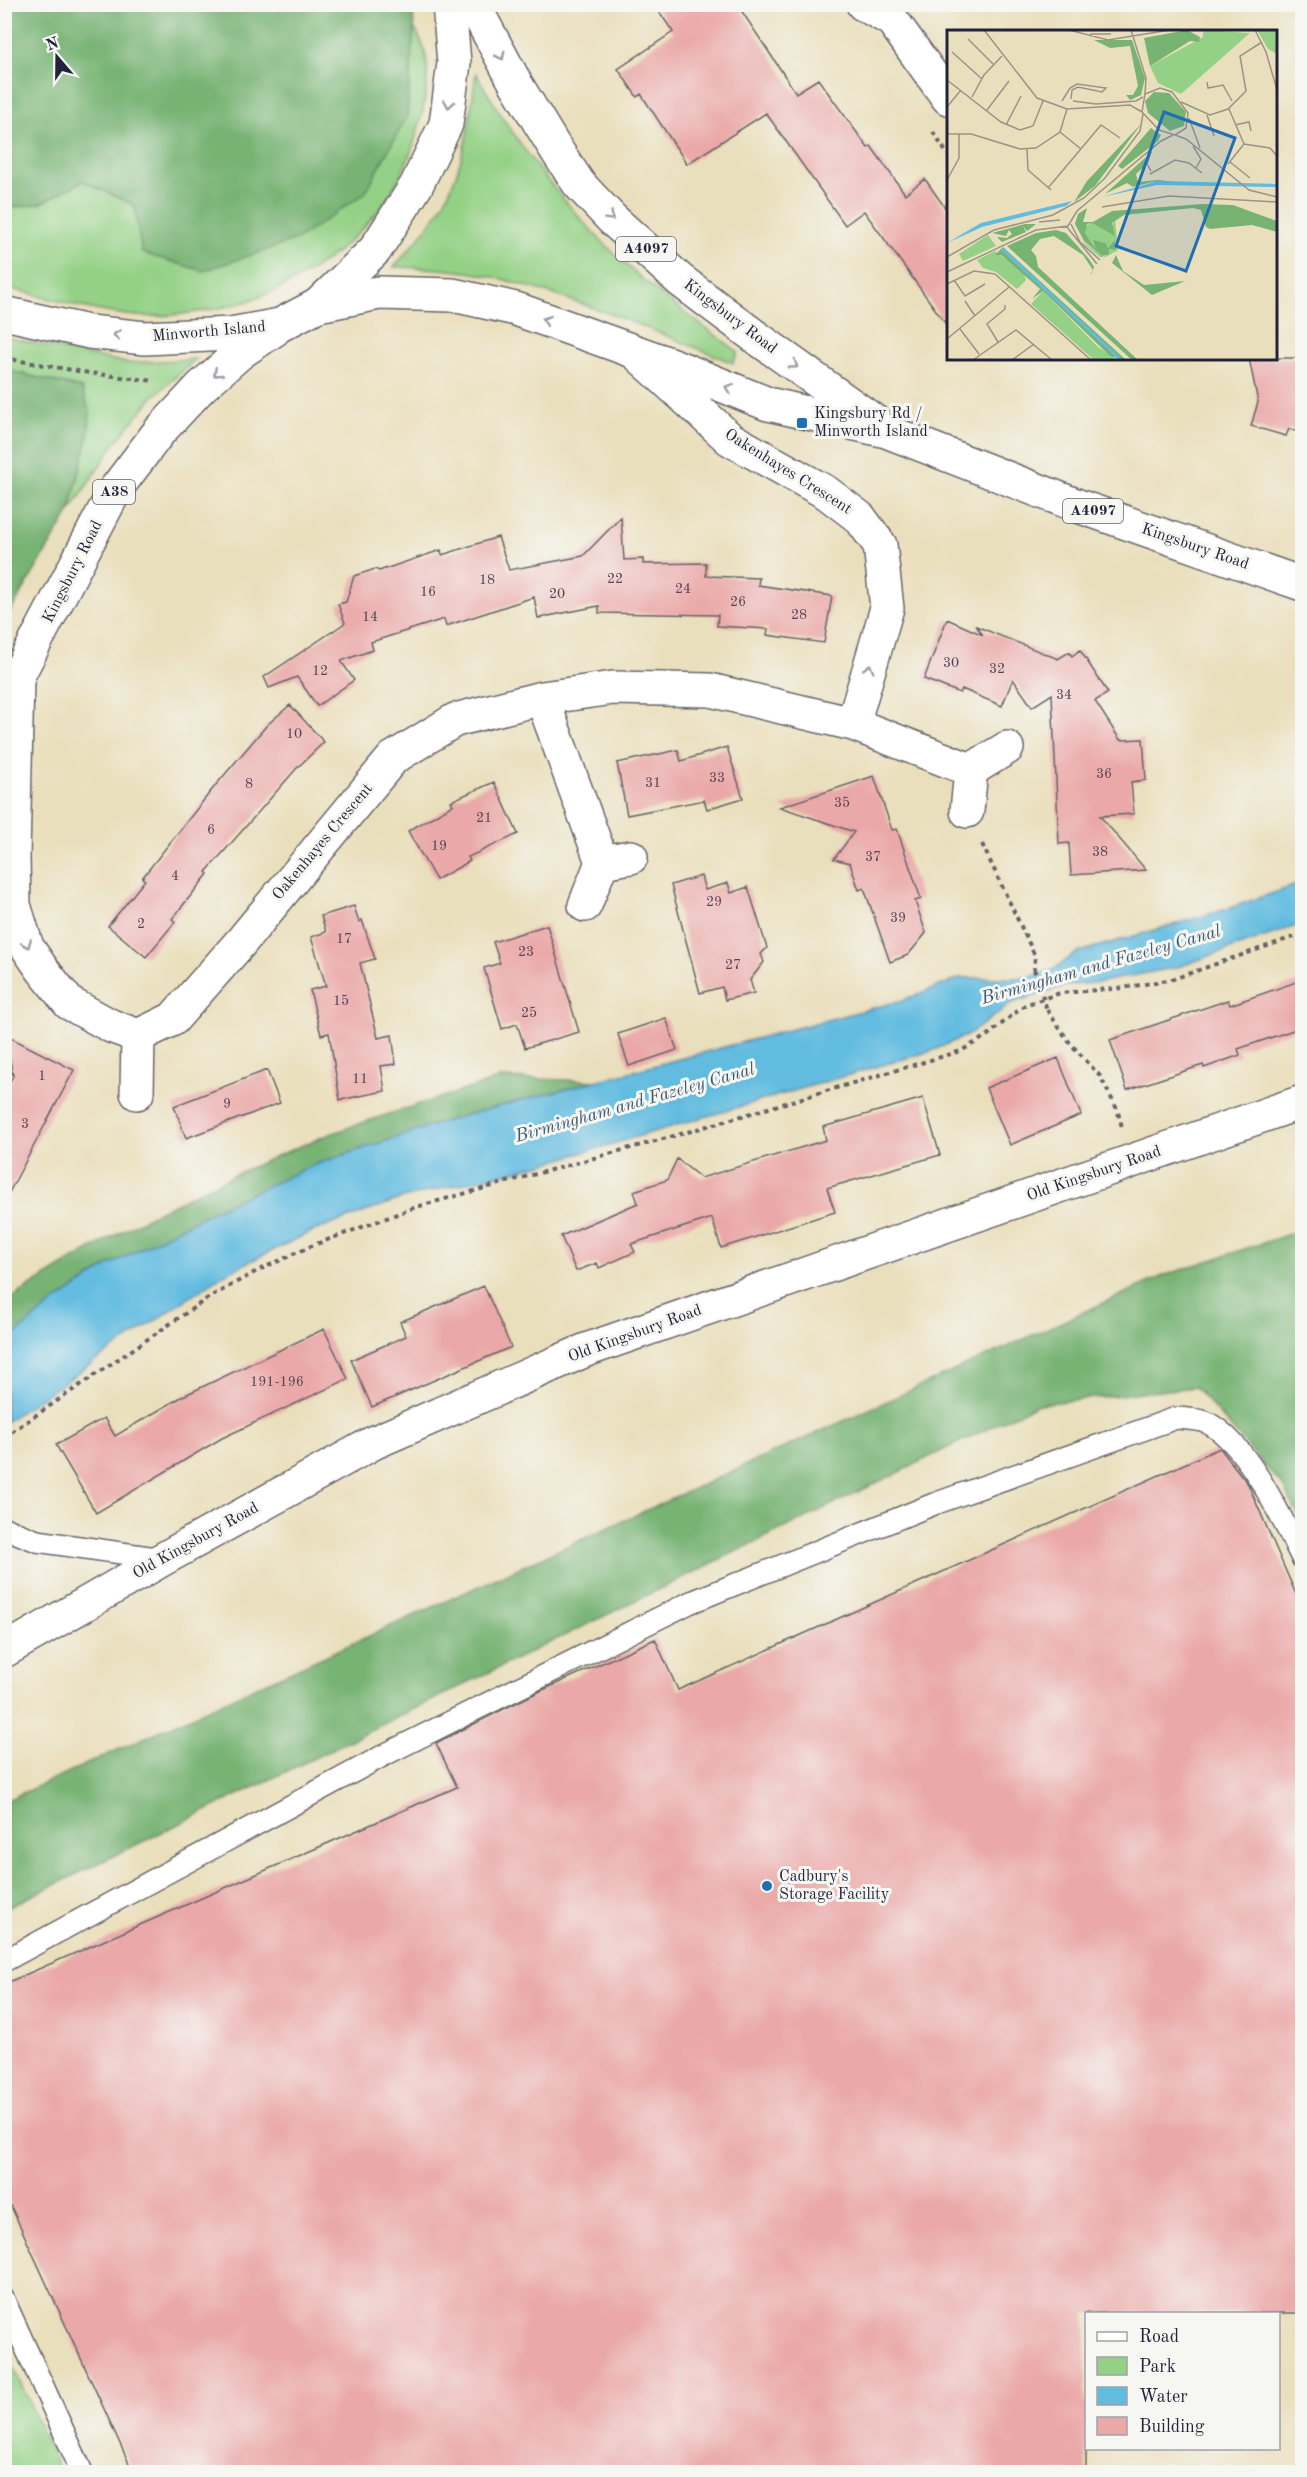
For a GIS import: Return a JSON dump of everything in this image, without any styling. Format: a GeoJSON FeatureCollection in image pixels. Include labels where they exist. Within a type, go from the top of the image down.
{"type":"FeatureCollection","features":[{"type":"Feature","properties":{"kind":"main road","name":"Minworth Island"},"geometry":{"type":"LineString","coordinates":[[4,313],[89,332],[145,338],[231,333],[280,325],[318,305],[375,250],[416,186],[446,124],[454,63],[448,4]]}},
{"type":"Feature","properties":{"kind":"main road","name":"Kingsbury Road"},"geometry":{"type":"LineString","coordinates":[[473,4],[516,84],[555,148],[579,184],[612,219],[680,280],[886,431]]}},
{"type":"Feature","properties":{"kind":"main road"},"geometry":{"type":"LineString","coordinates":[[863,4],[892,20],[947,97]]}},
{"type":"Feature","properties":{"kind":"main road","name":"Kingsbury Road"},"geometry":{"type":"LineString","coordinates":[[318,305],[379,293],[453,295],[516,309],[675,366],[768,404],[886,431],[1081,507],[1302,584]]}},
{"type":"Feature","properties":{"kind":"main road","name":"Kingsbury Road"},"geometry":{"type":"LineString","coordinates":[[11,690],[115,490],[159,432],[201,387],[241,352],[280,325]]}},
{"type":"Feature","properties":{"kind":"main road","name":"Oakenhayes Crescent"},"geometry":{"type":"LineString","coordinates":[[635,352],[730,439],[827,493],[860,518],[879,544],[887,608],[853,724]]}},
{"type":"Feature","properties":{"kind":"main road","name":"Oakenhayes Crescent"},"geometry":{"type":"LineString","coordinates":[[138,1036],[173,1018],[241,942],[393,758],[454,720],[542,698],[613,688],[710,690],[853,724],[971,770]]}},
{"type":"Feature","properties":{"kind":"main road"},"geometry":{"type":"LineString","coordinates":[[11,690],[14,905],[27,947],[69,1002],[111,1026],[138,1036],[137,1093]]}},
{"type":"Feature","properties":{"kind":"main road"},"geometry":{"type":"LineString","coordinates":[[542,698],[617,860],[585,905]]}},
{"type":"Feature","properties":{"kind":"main road"},"geometry":{"type":"LineString","coordinates":[[967,812],[971,770],[1007,748]]}},
{"type":"Feature","properties":{"kind":"main road","name":"Old Kingsbury Road"},"geometry":{"type":"LineString","coordinates":[[4,1651],[163,1559],[374,1443],[586,1350],[1302,1102]]}},
{"type":"Feature","properties":{"kind":"lane"},"geometry":{"type":"LineString","coordinates":[[4,1961],[388,1753],[689,1603],[934,1504],[1176,1418],[1206,1422],[1245,1458],[1275,1506],[1302,1558]]}},
{"type":"Feature","properties":{"kind":"lane"},"geometry":{"type":"LineString","coordinates":[[4,1528],[37,1541],[163,1559]]}},
{"type":"Feature","properties":{"kind":"lane"},"geometry":{"type":"LineString","coordinates":[[4,2300],[82,2472]]}},
{"type":"Feature","properties":{"kind":"path"},"geometry":{"type":"LineString","coordinates":[[4,357],[88,373],[201,387]]}},
{"type":"Feature","properties":{"kind":"path"},"geometry":{"type":"LineString","coordinates":[[967,812],[1035,956],[1034,969],[1047,1010],[1070,1043],[1100,1076],[1117,1109],[1133,1160]]}},
{"type":"Feature","properties":{"kind":"path"},"geometry":{"type":"LineString","coordinates":[[4,1437],[208,1298],[257,1271],[311,1246],[416,1207],[674,1136],[961,1051],[988,1035],[1024,1005],[1060,993],[1123,988],[1173,979],[1302,934]]}},
{"type":"Feature","properties":{"kind":"green space"},"geometry":{"type":"Polygon","coordinates":[[[4,5],[412,5],[414,27],[407,116],[365,193],[296,240],[203,271],[142,253],[134,205],[83,181],[39,204],[5,208],[4,5]]]}},
{"type":"Feature","properties":{"kind":"green space"},"geometry":{"type":"Polygon","coordinates":[[[414,27],[425,52],[427,82],[420,124],[407,160],[395,186],[379,209],[341,249],[318,266],[255,299],[215,309],[161,316],[124,315],[5,287],[5,208],[39,204],[83,181],[134,205],[407,116],[414,27]]]}},
{"type":"Feature","properties":{"kind":"green space"},"geometry":{"type":"Polygon","coordinates":[[[476,73],[527,153],[588,227],[646,283],[738,352],[733,363],[615,316],[524,285],[469,272],[394,267],[421,236],[444,202],[451,187],[466,139],[476,73]]]}},
{"type":"Feature","properties":{"kind":"green space"},"geometry":{"type":"Polygon","coordinates":[[[5,337],[127,363],[196,359],[153,397],[114,444],[69,513],[88,437],[82,388],[5,370],[5,337]]]}},
{"type":"Feature","properties":{"kind":"green space"},"geometry":{"type":"Polygon","coordinates":[[[5,370],[81,388],[90,412],[88,437],[69,513],[5,621],[5,370]]]}},
{"type":"Feature","properties":{"kind":"green space"},"geometry":{"type":"Polygon","coordinates":[[[502,1078],[600,1081],[459,1117],[313,1165],[211,1212],[111,1264],[49,1306],[5,1343],[5,1303],[80,1256],[158,1212],[238,1173],[320,1138],[502,1078]]]}},
{"type":"Feature","properties":{"kind":"green space"},"geometry":{"type":"Polygon","coordinates":[[[1302,1230],[1302,1523],[1284,1487],[1195,1387],[1038,1404],[5,1909],[5,1801],[1163,1276],[1302,1230]]]}},
{"type":"Feature","properties":{"kind":"green space"},"geometry":{"type":"Polygon","coordinates":[[[5,2349],[55,2460],[58,2472],[5,2472],[5,2349]]]}},
{"type":"Feature","properties":{"kind":"water","name":"Birmingham and Fazeley Canal"},"geometry":{"type":"Polygon","coordinates":[[[1302,883],[1302,924],[1178,967],[1101,982],[1064,986],[1012,1003],[968,1035],[934,1050],[547,1163],[403,1198],[311,1232],[226,1273],[5,1422],[5,1343],[49,1306],[111,1264],[211,1212],[313,1165],[459,1117],[903,1000],[961,978],[1024,978],[1053,970],[1076,953],[1224,910],[1302,883]]]}},
{"type":"Feature","properties":{"kind":"building"},"geometry":{"type":"Polygon","coordinates":[[[654,4],[737,4],[796,93],[818,79],[868,148],[871,146],[905,194],[925,179],[947,211],[947,326],[864,211],[845,225],[766,113],[687,164],[641,94],[637,97],[618,69],[673,32],[654,4]]]}},
{"type":"Feature","properties":{"kind":"building"},"geometry":{"type":"Polygon","coordinates":[[[1302,358],[1302,433],[1289,429],[1286,436],[1251,426],[1258,402],[1249,360],[1302,358]]]}},
{"type":"Feature","properties":{"kind":"building"},"geometry":{"type":"Polygon","coordinates":[[[621,517],[624,560],[643,559],[643,564],[706,563],[706,576],[759,578],[758,585],[832,596],[824,643],[767,635],[768,629],[717,626],[718,615],[599,613],[599,606],[538,618],[534,597],[446,626],[444,619],[371,642],[373,650],[341,661],[354,680],[317,706],[297,677],[269,688],[264,677],[345,623],[338,604],[346,602],[354,576],[375,569],[379,571],[441,550],[442,555],[498,537],[509,570],[583,556],[621,517]]]}},
{"type":"Feature","properties":{"kind":"building"},"geometry":{"type":"Polygon","coordinates":[[[947,619],[983,635],[976,626],[1058,659],[1069,652],[1072,656],[1080,650],[1108,693],[1095,701],[1120,740],[1143,739],[1146,780],[1131,782],[1134,814],[1100,816],[1146,870],[1071,875],[1069,843],[1059,844],[1052,694],[1032,707],[1013,679],[1002,706],[962,689],[960,693],[924,679],[947,619]]]}},
{"type":"Feature","properties":{"kind":"building"},"geometry":{"type":"Polygon","coordinates":[[[290,705],[324,742],[297,768],[206,872],[208,874],[172,919],[175,922],[146,957],[108,926],[145,880],[142,878],[215,786],[267,725],[290,705]]]}},
{"type":"Feature","properties":{"kind":"building"},"geometry":{"type":"Polygon","coordinates":[[[727,747],[743,798],[707,809],[704,800],[627,815],[617,763],[678,750],[681,761],[727,747]]]}},
{"type":"Feature","properties":{"kind":"building"},"geometry":{"type":"Polygon","coordinates":[[[874,776],[892,830],[897,829],[921,899],[915,901],[926,933],[908,955],[890,962],[864,888],[859,890],[850,863],[834,859],[854,832],[780,807],[874,776]]]}},
{"type":"Feature","properties":{"kind":"building"},"geometry":{"type":"Polygon","coordinates":[[[494,782],[518,834],[468,857],[470,861],[436,880],[408,831],[453,805],[451,801],[494,782]]]}},
{"type":"Feature","properties":{"kind":"building"},"geometry":{"type":"Polygon","coordinates":[[[701,876],[705,890],[728,883],[731,893],[748,887],[767,948],[761,954],[764,962],[750,980],[754,993],[725,1000],[722,987],[700,993],[671,885],[701,876]]]}},
{"type":"Feature","properties":{"kind":"building"},"geometry":{"type":"Polygon","coordinates":[[[354,906],[359,922],[362,920],[375,959],[360,963],[378,1038],[392,1035],[396,1064],[381,1066],[385,1091],[340,1100],[329,1033],[321,1035],[310,990],[326,986],[311,937],[326,932],[321,916],[354,906]]]}},
{"type":"Feature","properties":{"kind":"building"},"geometry":{"type":"Polygon","coordinates":[[[547,925],[579,1032],[525,1048],[517,1024],[502,1029],[484,968],[500,963],[493,942],[547,925]]]}},
{"type":"Feature","properties":{"kind":"building"},"geometry":{"type":"Polygon","coordinates":[[[1302,980],[1302,1027],[1238,1049],[1240,1055],[1204,1068],[1203,1065],[1127,1090],[1110,1040],[1228,1000],[1230,1005],[1302,980]]]}},
{"type":"Feature","properties":{"kind":"building"},"geometry":{"type":"Polygon","coordinates":[[[666,1018],[677,1050],[629,1066],[618,1034],[666,1018]]]}},
{"type":"Feature","properties":{"kind":"building"},"geometry":{"type":"Polygon","coordinates":[[[5,1035],[74,1070],[4,1202],[4,1093],[13,1076],[5,1035]]]}},
{"type":"Feature","properties":{"kind":"building"},"geometry":{"type":"Polygon","coordinates":[[[1058,1058],[1081,1115],[1010,1145],[986,1088],[1058,1058]]]}},
{"type":"Feature","properties":{"kind":"building"},"geometry":{"type":"Polygon","coordinates":[[[267,1070],[280,1103],[186,1138],[174,1106],[267,1070]]]}},
{"type":"Feature","properties":{"kind":"building"},"geometry":{"type":"Polygon","coordinates":[[[923,1098],[940,1155],[827,1188],[835,1212],[721,1248],[712,1218],[631,1244],[635,1252],[599,1268],[597,1263],[576,1271],[561,1236],[638,1203],[634,1191],[667,1180],[677,1159],[701,1178],[826,1140],[823,1127],[923,1098]]]}},
{"type":"Feature","properties":{"kind":"building"},"geometry":{"type":"Polygon","coordinates":[[[484,1286],[511,1347],[372,1407],[351,1360],[406,1336],[400,1322],[484,1286]]]}},
{"type":"Feature","properties":{"kind":"building"},"geometry":{"type":"Polygon","coordinates":[[[324,1329],[348,1379],[222,1438],[96,1513],[56,1445],[104,1418],[115,1436],[183,1396],[324,1329]]]}},
{"type":"Feature","properties":{"kind":"building","name":"Cadbury's Storage Facility"},"geometry":{"type":"Polygon","coordinates":[[[1220,1448],[1248,1484],[1302,1608],[1302,2313],[1085,2312],[1086,2472],[133,2472],[4,2191],[4,1984],[457,1787],[436,1743],[536,1693],[655,1639],[678,1690],[1220,1448]]]}},
{"type":"Feature","properties":{"kind":"place","name":"Kingsbury Rd / Minworth Island"},"geometry":{"type":"Point","coordinates":[802,423]}},
{"type":"Feature","properties":{"kind":"place","name":"Cadbury's Storage Facility"},"geometry":{"type":"Point","coordinates":[767,1886]}}]}
